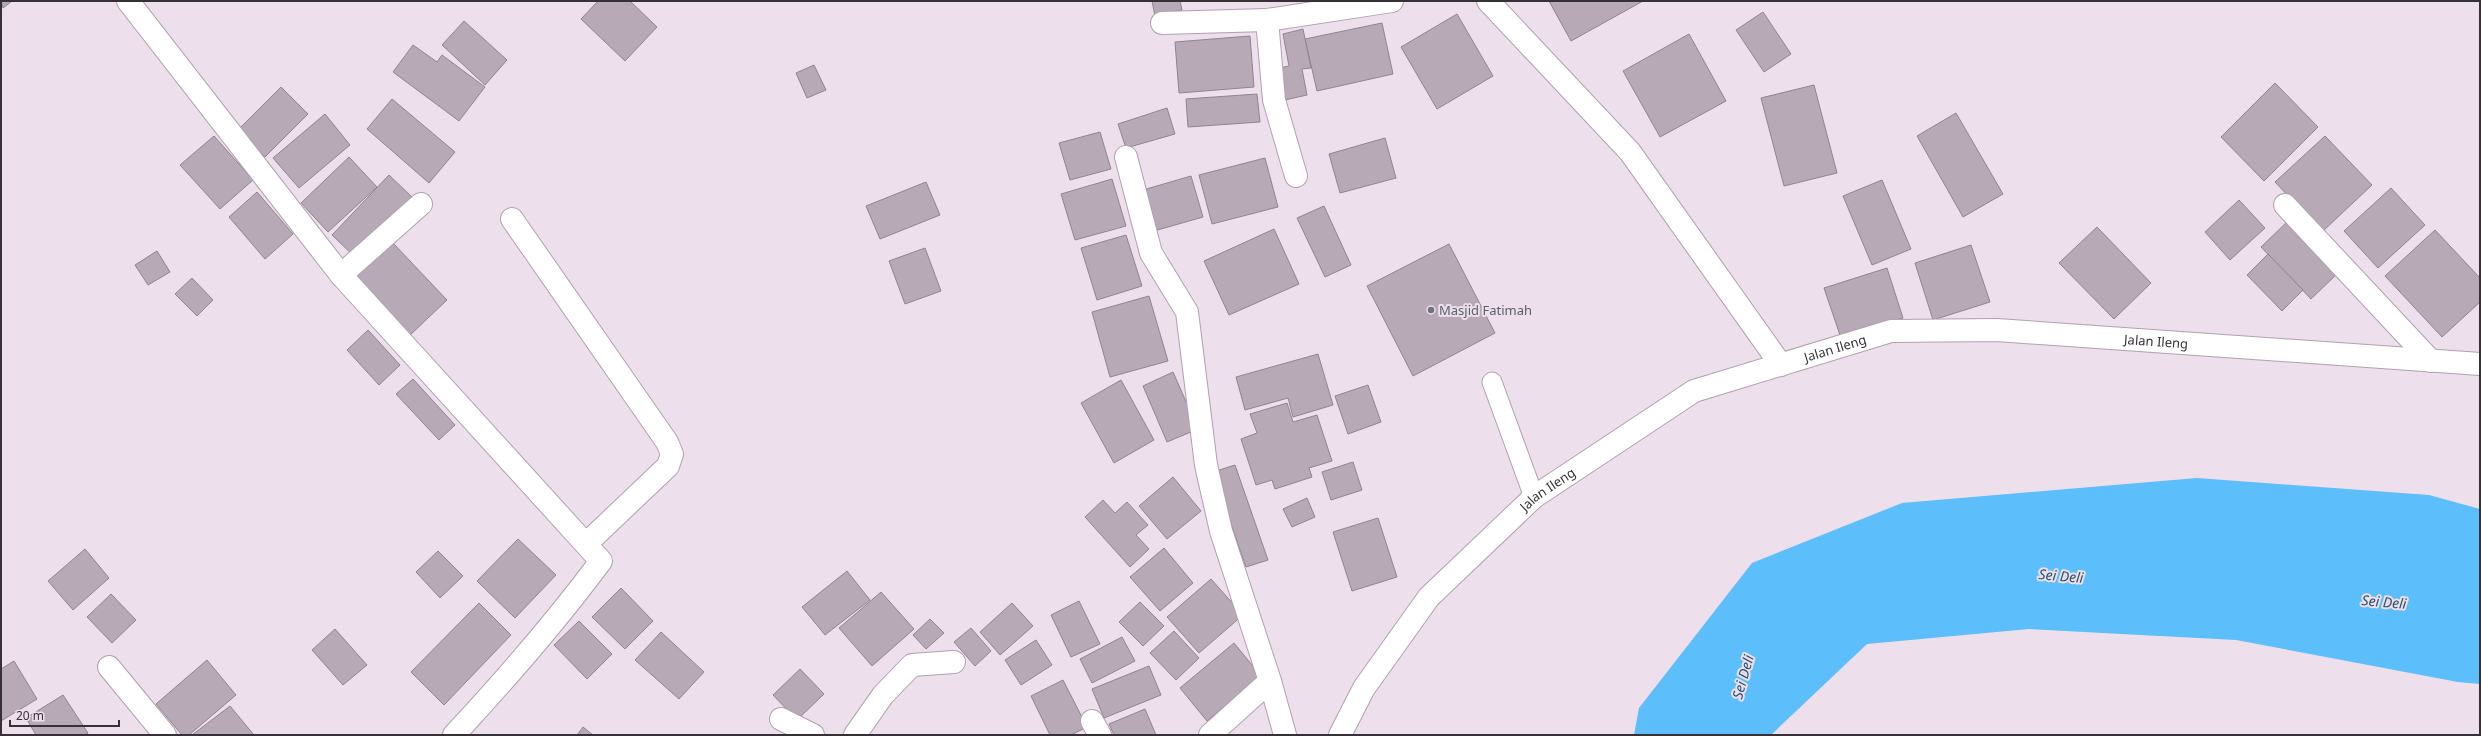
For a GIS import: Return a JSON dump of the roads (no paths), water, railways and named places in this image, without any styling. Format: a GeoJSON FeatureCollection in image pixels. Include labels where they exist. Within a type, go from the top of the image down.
{"type":"FeatureCollection","features":[{"type":"Feature","properties":{"kind":"street"},"geometry":{"type":"LineString","coordinates":[[128,1],[341,275],[601,561],[567,607],[512,672],[454,735]]}},
{"type":"Feature","properties":{"kind":"street"},"geometry":{"type":"LineString","coordinates":[[1162,23],[1267,20],[1392,1]]}},
{"type":"Feature","properties":{"kind":"street"},"geometry":{"type":"LineString","coordinates":[[1488,1],[1630,152],[1782,365]]}},
{"type":"Feature","properties":{"kind":"street"},"geometry":{"type":"LineString","coordinates":[[1267,20],[1274,100],[1296,176]]}},
{"type":"Feature","properties":{"kind":"street"},"geometry":{"type":"LineString","coordinates":[[1126,157],[1151,254],[1187,312],[1206,465],[1221,531],[1270,681],[1285,735]]}},
{"type":"Feature","properties":{"kind":"street"},"geometry":{"type":"LineString","coordinates":[[341,275],[421,204]]}},
{"type":"Feature","properties":{"kind":"street"},"geometry":{"type":"LineString","coordinates":[[2284,205],[2431,361]]}},
{"type":"Feature","properties":{"kind":"street"},"geometry":{"type":"LineString","coordinates":[[512,219],[667,442],[672,454],[668,466],[586,544]]}},
{"type":"Feature","properties":{"kind":"street","name":"Jalan Ileng"},"geometry":{"type":"LineString","coordinates":[[1340,735],[1364,688],[1429,597],[1534,497],[1694,391],[1891,331],[1996,330],[2480,364]]}},
{"type":"Feature","properties":{"kind":"street"},"geometry":{"type":"LineString","coordinates":[[855,735],[883,695],[912,665],[954,662]]}},
{"type":"Feature","properties":{"kind":"street"},"geometry":{"type":"LineString","coordinates":[[109,667],[165,735]]}},
{"type":"Feature","properties":{"kind":"street"},"geometry":{"type":"LineString","coordinates":[[1210,735],[1270,681]]}},
{"type":"Feature","properties":{"kind":"street"},"geometry":{"type":"LineString","coordinates":[[781,719],[813,735]]}},
{"type":"Feature","properties":{"kind":"lane"},"geometry":{"type":"LineString","coordinates":[[1492,382],[1534,497]]}},
{"type":"Feature","properties":{"kind":"water","name":"Sei Deli"},"geometry":{"type":"Polygon","coordinates":[[[2197,478],[2429,495],[2480,509],[2480,684],[2458,682],[2236,640],[2029,629],[1867,644],[1771,735],[1634,735],[1639,708],[1752,563],[1902,503],[2197,478]]]}},
{"type":"Feature","properties":{"kind":"place","name":"Masjid Fatimah"},"geometry":{"type":"Point","coordinates":[1431,310]}}]}
